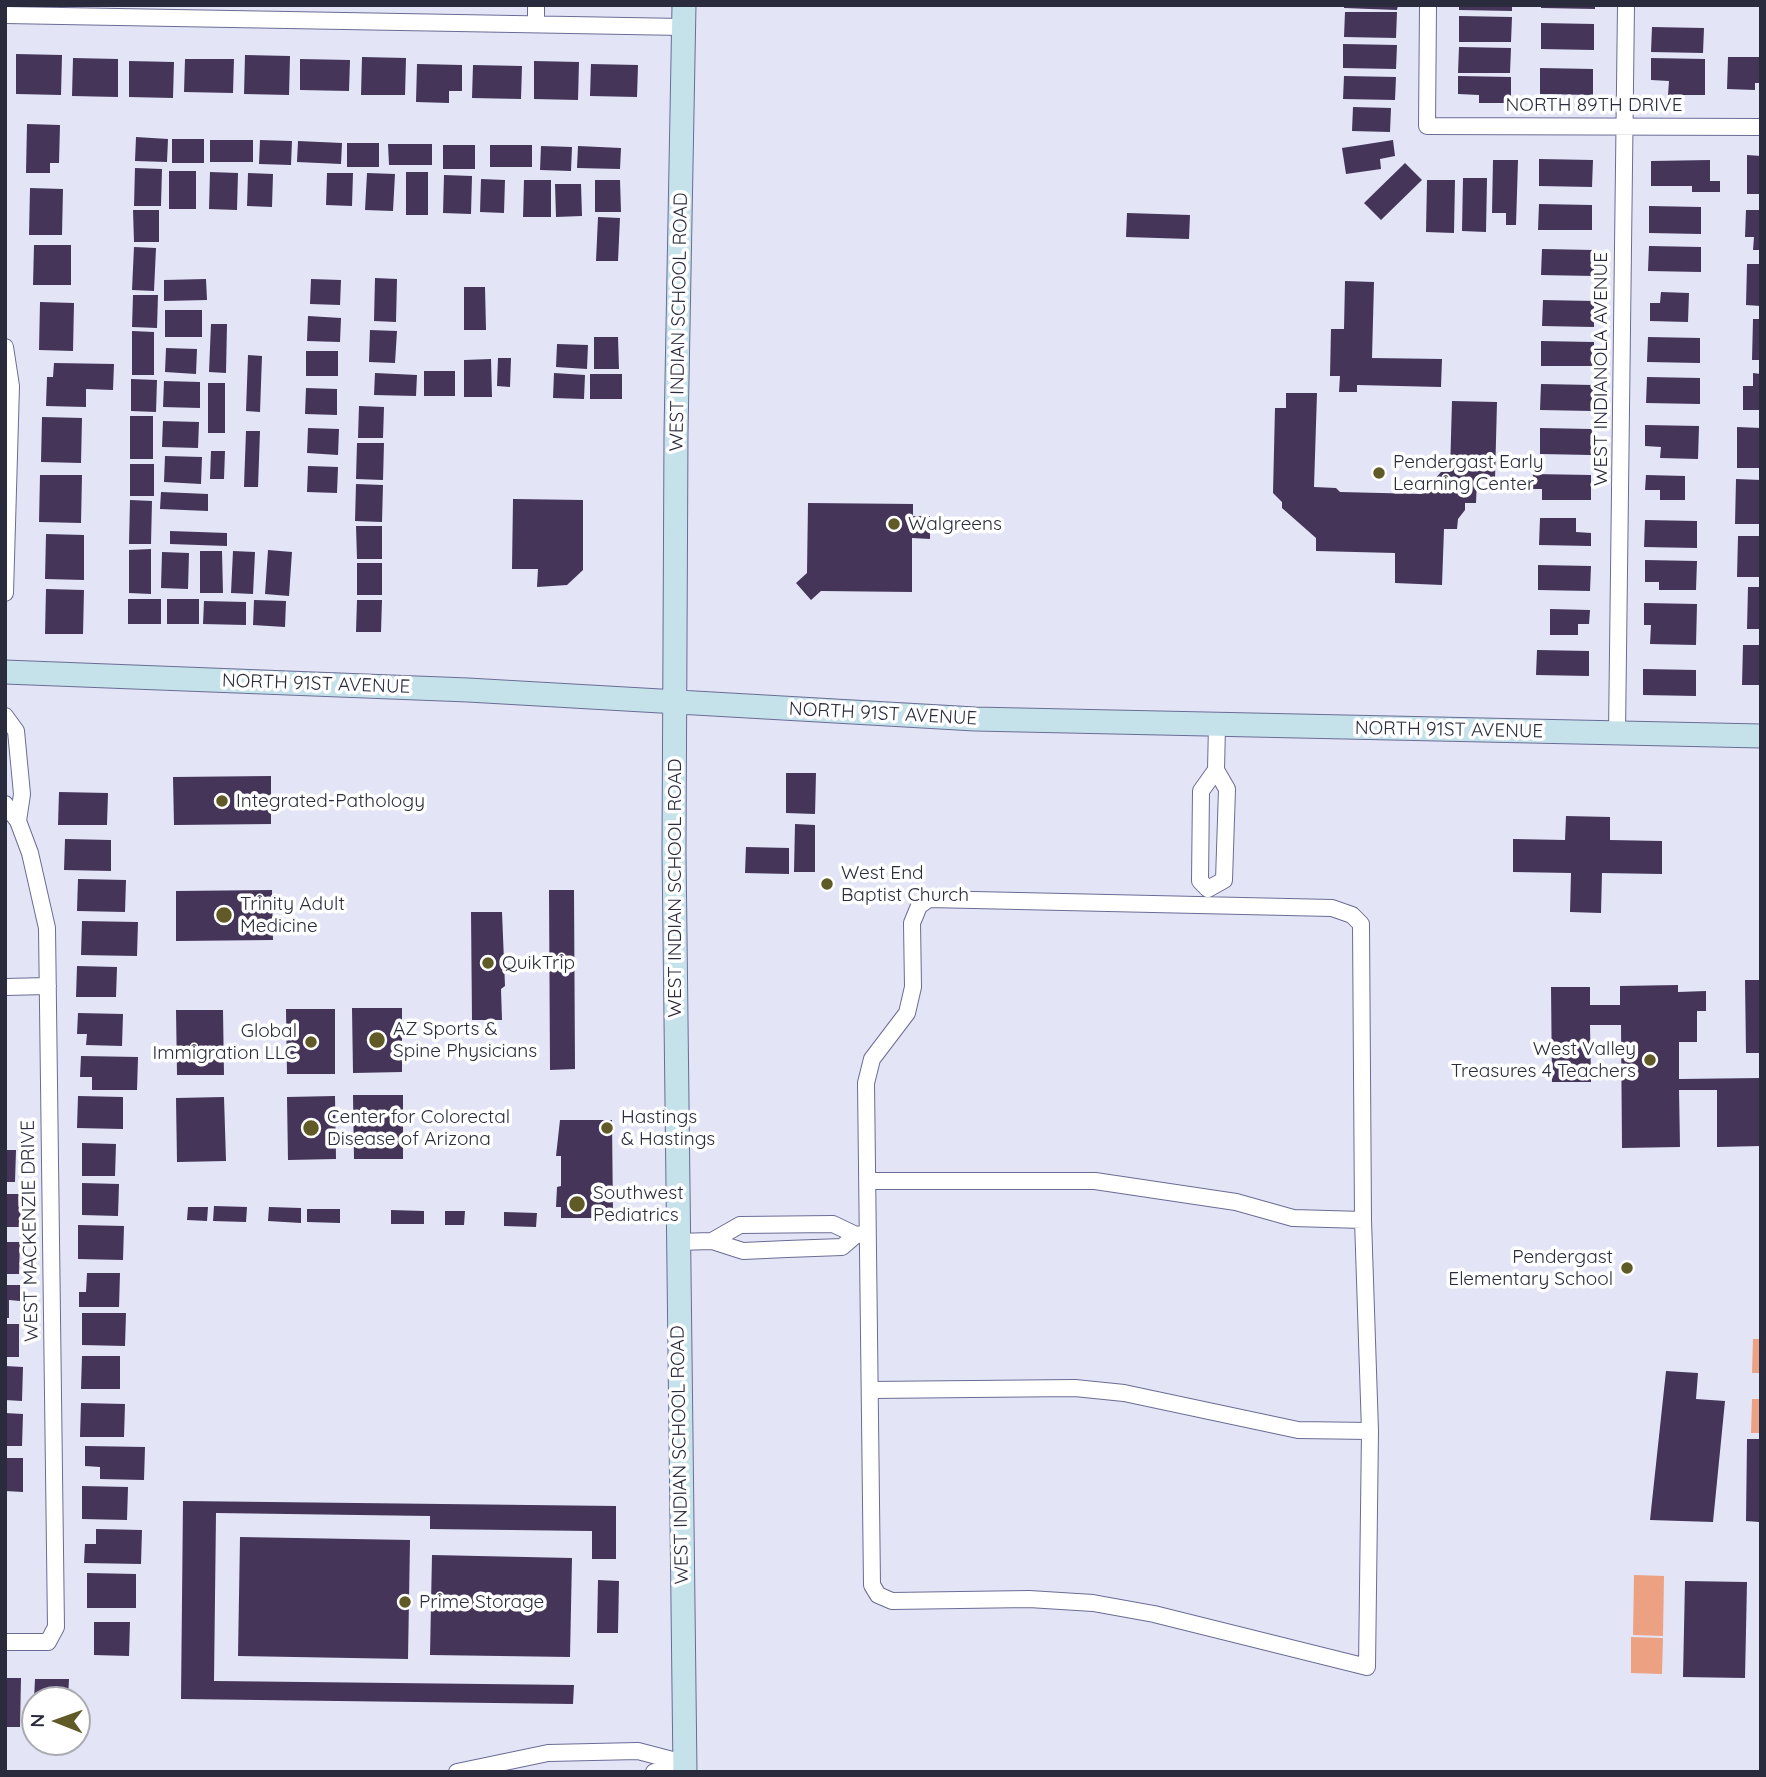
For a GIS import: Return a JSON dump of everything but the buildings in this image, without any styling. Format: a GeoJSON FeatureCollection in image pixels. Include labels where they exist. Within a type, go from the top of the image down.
{"type":"FeatureCollection","features":[{"type":"Feature","properties":{"kind":"main road","name":"WEST INDIAN SCHOOL ROAD"},"geometry":{"type":"LineString","coordinates":[[684,16],[675,703],[676,1242],[685,1767]]}},
{"type":"Feature","properties":{"kind":"main road","name":"NORTH 91ST AVENUE"},"geometry":{"type":"LineString","coordinates":[[5,673],[468,690],[975,719],[1761,736]]}},
{"type":"Feature","properties":{"kind":"street"},"geometry":{"type":"LineString","coordinates":[[536,5],[536,24]]}},
{"type":"Feature","properties":{"kind":"street","name":"NORTH 89TH DRIVE"},"geometry":{"type":"LineString","coordinates":[[1428,5],[1427,127],[1761,127]]}},
{"type":"Feature","properties":{"kind":"street","name":"WEST INDIANOLA AVENUE"},"geometry":{"type":"LineString","coordinates":[[1617,733],[1626,5]]}},
{"type":"Feature","properties":{"kind":"street"},"geometry":{"type":"LineString","coordinates":[[5,15],[188,12],[536,24],[684,16]]}},
{"type":"Feature","properties":{"kind":"street"},"geometry":{"type":"LineString","coordinates":[[5,347],[10,386],[5,593]]}},
{"type":"Feature","properties":{"kind":"street","name":"WEST MACKENZIE DRIVE"},"geometry":{"type":"LineString","coordinates":[[5,716],[16,731],[22,794],[18,821]]}},
{"type":"Feature","properties":{"kind":"street"},"geometry":{"type":"LineString","coordinates":[[1208,889],[1224,880],[1227,789],[1216,770],[1217,725]]}},
{"type":"Feature","properties":{"kind":"street"},"geometry":{"type":"LineString","coordinates":[[1207,908],[1208,889],[1200,881],[1201,791],[1216,770]]}},
{"type":"Feature","properties":{"kind":"street","name":"WEST MACKENZIE DRIVE"},"geometry":{"type":"LineString","coordinates":[[5,804],[18,821],[36,876],[47,928],[56,1628],[48,1642],[5,1642]]}},
{"type":"Feature","properties":{"kind":"street"},"geometry":{"type":"LineString","coordinates":[[929,899],[1207,908],[1332,908],[1352,915],[1361,924],[1363,1220],[1370,1431],[1367,1667],[1154,1614],[1093,1603],[1029,1599],[892,1601],[878,1595],[872,1585],[871,1570],[871,1390],[862,1234],[868,1181],[866,1083],[872,1059],[907,1013],[913,987],[912,923],[919,906],[929,899]]}},
{"type":"Feature","properties":{"kind":"street"},"geometry":{"type":"LineString","coordinates":[[5,987],[48,986]]}},
{"type":"Feature","properties":{"kind":"street"},"geometry":{"type":"LineString","coordinates":[[868,1181],[1095,1181],[1236,1202],[1293,1218],[1363,1220]]}},
{"type":"Feature","properties":{"kind":"street"},"geometry":{"type":"LineString","coordinates":[[786,1224],[787,1249]]}},
{"type":"Feature","properties":{"kind":"street"},"geometry":{"type":"LineString","coordinates":[[712,1241],[740,1225],[833,1224],[862,1234]]}},
{"type":"Feature","properties":{"kind":"street"},"geometry":{"type":"LineString","coordinates":[[676,1242],[712,1241],[743,1251],[842,1247],[862,1234]]}},
{"type":"Feature","properties":{"kind":"street"},"geometry":{"type":"LineString","coordinates":[[871,1390],[1075,1388],[1124,1393],[1298,1430],[1370,1431]]}},
{"type":"Feature","properties":{"kind":"street"},"geometry":{"type":"LineString","coordinates":[[457,1772],[548,1753],[638,1751],[685,1767]]}},
{"type":"Feature","properties":{"kind":"street"},"geometry":{"type":"LineString","coordinates":[[654,1772],[685,1767]]}},
{"type":"Feature","properties":{"kind":"shaded area"},"geometry":{"type":"Polygon","coordinates":[[[1753,1339],[1761,1339],[1761,1373],[1752,1373],[1753,1339]]]}},
{"type":"Feature","properties":{"kind":"shaded area"},"geometry":{"type":"Polygon","coordinates":[[[1752,1399],[1761,1399],[1761,1433],[1751,1433],[1752,1399]]]}},
{"type":"Feature","properties":{"kind":"shaded area"},"geometry":{"type":"Polygon","coordinates":[[[1634,1575],[1664,1576],[1663,1636],[1633,1635],[1634,1575]]]}},
{"type":"Feature","properties":{"kind":"shaded area"},"geometry":{"type":"Polygon","coordinates":[[[1631,1637],[1663,1638],[1662,1674],[1631,1673],[1631,1637]]]}},
{"type":"Feature","properties":{"kind":"place","name":"Pendergast Early Learning Center"},"geometry":{"type":"Point","coordinates":[1379,473]}},
{"type":"Feature","properties":{"kind":"place","name":"Walgreens"},"geometry":{"type":"Point","coordinates":[894,524]}},
{"type":"Feature","properties":{"kind":"place","name":"Integrated-Pathology"},"geometry":{"type":"Point","coordinates":[222,801]}},
{"type":"Feature","properties":{"kind":"place","name":"West End Baptist Church"},"geometry":{"type":"Point","coordinates":[827,884]}},
{"type":"Feature","properties":{"kind":"place","name":"Trinity Adult Medicine"},"geometry":{"type":"Point","coordinates":[224,915]}},
{"type":"Feature","properties":{"kind":"place","name":"QuikTrip"},"geometry":{"type":"Point","coordinates":[488,963]}},
{"type":"Feature","properties":{"kind":"place","name":"AZ Sports & Spine Physicians"},"geometry":{"type":"Point","coordinates":[377,1040]}},
{"type":"Feature","properties":{"kind":"place","name":"Global Immigration LLC"},"geometry":{"type":"Point","coordinates":[311,1042]}},
{"type":"Feature","properties":{"kind":"place","name":"West Valley Treasures 4 Teachers"},"geometry":{"type":"Point","coordinates":[1650,1060]}},
{"type":"Feature","properties":{"kind":"place","name":"Center for Colorectal Disease of Arizona"},"geometry":{"type":"Point","coordinates":[311,1128]}},
{"type":"Feature","properties":{"kind":"place","name":"Hastings & Hastings"},"geometry":{"type":"Point","coordinates":[607,1128]}},
{"type":"Feature","properties":{"kind":"place","name":"Southwest Pediatrics"},"geometry":{"type":"Point","coordinates":[577,1204]}},
{"type":"Feature","properties":{"kind":"place","name":"Pendergast Elementary School"},"geometry":{"type":"Point","coordinates":[1627,1268]}},
{"type":"Feature","properties":{"kind":"place","name":"Prime Storage"},"geometry":{"type":"Point","coordinates":[405,1602]}}]}
